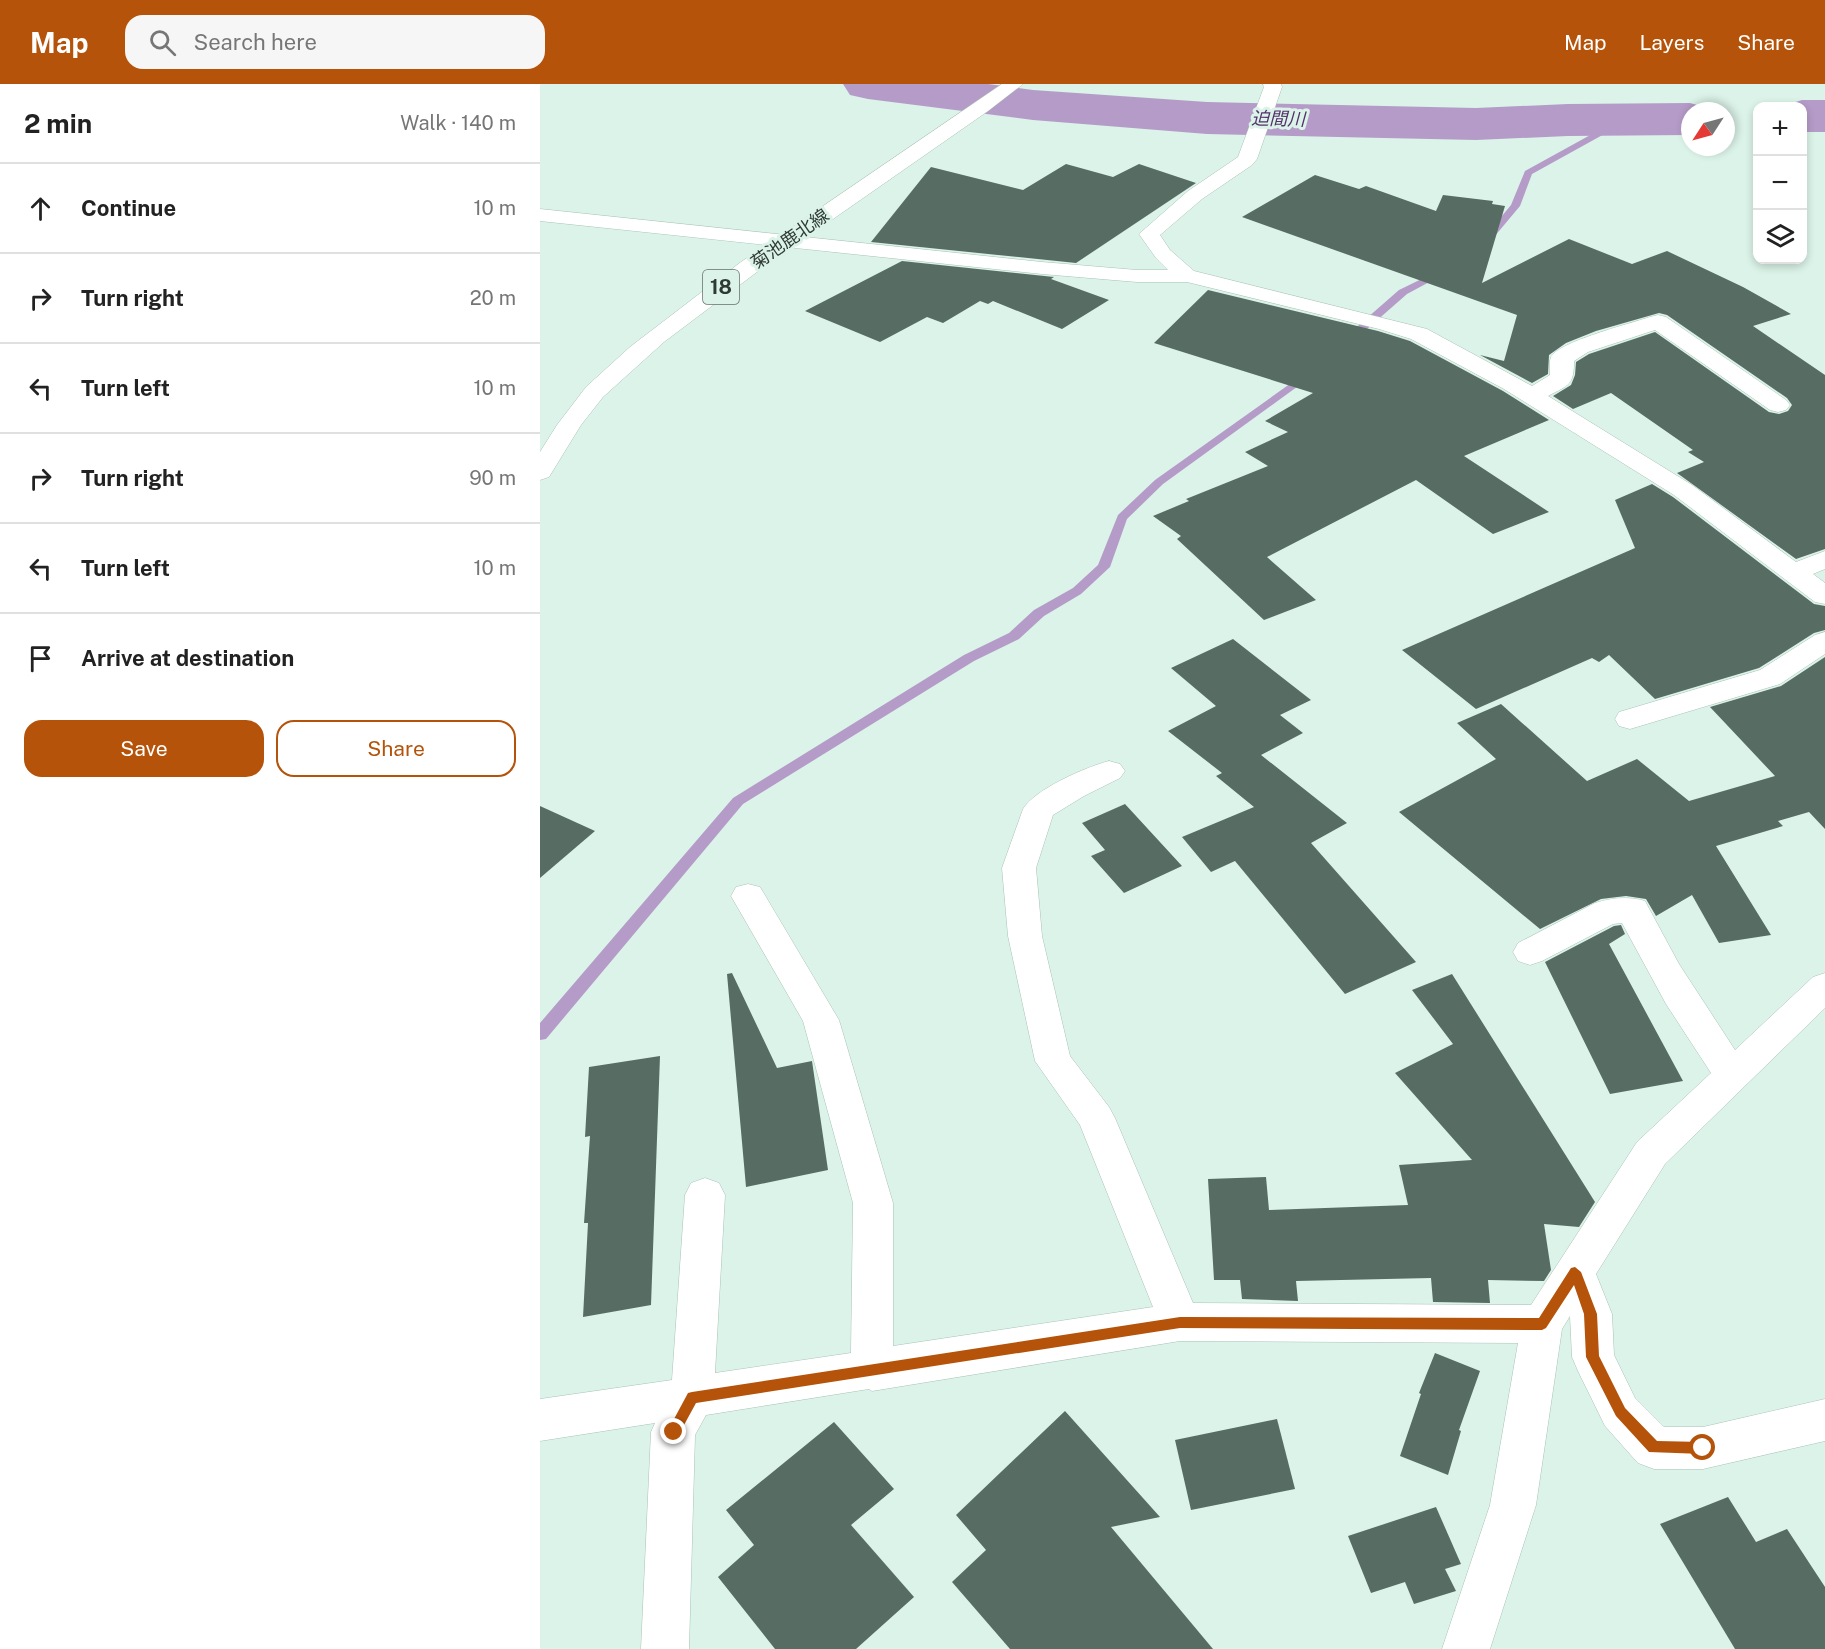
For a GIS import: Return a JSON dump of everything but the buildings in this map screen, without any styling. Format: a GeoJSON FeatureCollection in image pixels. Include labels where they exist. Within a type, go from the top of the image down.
{"type":"FeatureCollection","features":[{"type":"Feature","properties":{"kind":"street","name":"菊池鹿北線"},"geometry":{"type":"LineString","coordinates":[[540,472],[558,443],[602,384],[655,338],[784,242],[936,141],[1014,84]]}},
{"type":"Feature","properties":{"kind":"street"},"geometry":{"type":"LineString","coordinates":[[1187,276],[1163,254],[1149,234],[1195,195],[1245,161],[1250,155],[1272,85]]}},
{"type":"Feature","properties":{"kind":"street"},"geometry":{"type":"LineString","coordinates":[[540,215],[784,242],[1125,275],[1187,276],[1386,324],[1419,334],[1529,394],[1683,490],[1825,596]]}},
{"type":"Feature","properties":{"kind":"street"},"geometry":{"type":"LineString","coordinates":[[1529,394],[1541,391],[1562,378],[1562,358],[1580,347],[1658,322],[1778,405]]}},
{"type":"Feature","properties":{"kind":"street"},"geometry":{"type":"LineString","coordinates":[[1795,572],[1825,559]]}},
{"type":"Feature","properties":{"kind":"street"},"geometry":{"type":"LineString","coordinates":[[1630,719],[1770,676],[1825,641]]}},
{"type":"Feature","properties":{"kind":"street"},"geometry":{"type":"LineString","coordinates":[[1109,771],[1073,788],[1039,809],[1019,868],[1025,936],[1053,1061],[1096,1118],[1180,1322]]}},
{"type":"Feature","properties":{"kind":"street"},"geometry":{"type":"LineString","coordinates":[[748,896],[821,1020],[873,1203],[872,1371]]}},
{"type":"Feature","properties":{"kind":"street"},"geometry":{"type":"LineString","coordinates":[[1530,952],[1607,912],[1633,910],[1652,951],[1732,1074]]}},
{"type":"Feature","properties":{"kind":"street"},"geometry":{"type":"LineString","coordinates":[[1466,1649],[1513,1505],[1542,1324],[1651,1153],[1825,986]]}},
{"type":"Feature","properties":{"kind":"street"},"geometry":{"type":"LineString","coordinates":[[665,1649],[674,1432],[692,1398],[705,1195]]}},
{"type":"Feature","properties":{"kind":"street"},"geometry":{"type":"LineString","coordinates":[[1575,1272],[1590,1314],[1593,1357],[1620,1412],[1654,1448],[1703,1448],[1825,1420]]}},
{"type":"Feature","properties":{"kind":"street"},"geometry":{"type":"LineString","coordinates":[[540,1420],[872,1371],[1180,1322],[1542,1324]]}},
{"type":"Feature","properties":{"kind":"waterway","name":"迫間川"},"geometry":{"type":"LineString","coordinates":[[868,84],[1033,105],[1207,118],[1476,124],[1681,119]]}},
{"type":"Feature","properties":{"kind":"waterway","name":"迫間川"},"geometry":{"type":"LineString","coordinates":[[1807,116],[1825,116]]}},
{"type":"Feature","properties":{"kind":"waterway"},"geometry":{"type":"LineString","coordinates":[[1486,241],[1515,206],[1528,173],[1623,120]]}},
{"type":"Feature","properties":{"kind":"waterway"},"geometry":{"type":"LineString","coordinates":[[1347,341],[1403,292],[1441,273]]}},
{"type":"Feature","properties":{"kind":"waterway"},"geometry":{"type":"LineString","coordinates":[[540,1034],[738,801],[969,658],[1014,636],[1039,613],[1077,591],[1104,567],[1122,518],[1159,482],[1308,374]]}},
{"type":"Feature","properties":{"kind":"route"},"geometry":{"type":"LineString","coordinates":[[674,1432],[692,1398],[1180,1322],[1542,1324],[1575,1272],[1590,1314],[1593,1357],[1620,1412],[1654,1448],[1703,1448]]}}]}
